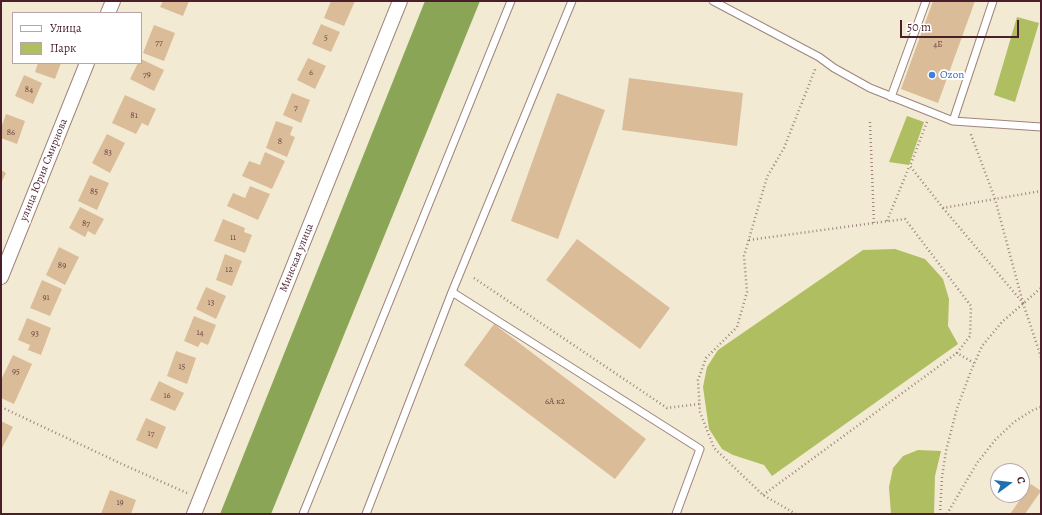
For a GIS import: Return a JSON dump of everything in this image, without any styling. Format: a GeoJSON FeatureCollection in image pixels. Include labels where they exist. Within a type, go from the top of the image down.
{"type":"FeatureCollection","features":[{"type":"Feature","properties":{"kind":"street"},"geometry":{"type":"LineString","coordinates":[[108,12],[112,1]]}},
{"type":"Feature","properties":{"kind":"street","name":"Минская улица"},"geometry":{"type":"LineString","coordinates":[[194,514],[400,1]]}},
{"type":"Feature","properties":{"kind":"street","name":"улица Юрия Смирнова"},"geometry":{"type":"LineString","coordinates":[[1,277],[87,64]]}},
{"type":"Feature","properties":{"kind":"lane"},"geometry":{"type":"LineString","coordinates":[[303,514],[511,1]]}},
{"type":"Feature","properties":{"kind":"lane"},"geometry":{"type":"LineString","coordinates":[[366,514],[452,292],[572,1]]}},
{"type":"Feature","properties":{"kind":"lane"},"geometry":{"type":"LineString","coordinates":[[713,1],[819,57],[834,68],[870,88],[930,112],[954,121],[1041,127]]}},
{"type":"Feature","properties":{"kind":"lane"},"geometry":{"type":"LineString","coordinates":[[891,97],[926,1]]}},
{"type":"Feature","properties":{"kind":"lane"},"geometry":{"type":"LineString","coordinates":[[954,121],[993,1]]}},
{"type":"Feature","properties":{"kind":"lane"},"geometry":{"type":"LineString","coordinates":[[452,292],[700,449],[676,514]]}},
{"type":"Feature","properties":{"kind":"path"},"geometry":{"type":"LineString","coordinates":[[796,514],[763,495],[714,448],[700,412],[698,380],[706,358],[737,327],[747,292],[744,256],[767,177],[784,148],[819,57]]}},
{"type":"Feature","properties":{"kind":"path"},"geometry":{"type":"LineString","coordinates":[[887,221],[910,166],[930,112]]}},
{"type":"Feature","properties":{"kind":"path"},"geometry":{"type":"LineString","coordinates":[[870,122],[874,223]]}},
{"type":"Feature","properties":{"kind":"path"},"geometry":{"type":"LineString","coordinates":[[965,122],[995,199],[1023,303],[1041,357]]}},
{"type":"Feature","properties":{"kind":"path"},"geometry":{"type":"LineString","coordinates":[[910,166],[943,208],[1023,303]]}},
{"type":"Feature","properties":{"kind":"path"},"geometry":{"type":"LineString","coordinates":[[943,208],[1041,191]]}},
{"type":"Feature","properties":{"kind":"path"},"geometry":{"type":"LineString","coordinates":[[749,240],[905,219],[971,306],[970,336],[957,353],[763,495]]}},
{"type":"Feature","properties":{"kind":"path"},"geometry":{"type":"LineString","coordinates":[[474,278],[667,408],[699,404]]}},
{"type":"Feature","properties":{"kind":"path"},"geometry":{"type":"LineString","coordinates":[[940,514],[942,477],[946,451],[957,408],[974,363],[982,346],[1002,322],[1041,288]]}},
{"type":"Feature","properties":{"kind":"path"},"geometry":{"type":"LineString","coordinates":[[957,353],[974,363]]}},
{"type":"Feature","properties":{"kind":"path"},"geometry":{"type":"LineString","coordinates":[[1,407],[189,494]]}},
{"type":"Feature","properties":{"kind":"path"},"geometry":{"type":"LineString","coordinates":[[948,514],[977,463],[996,439],[1014,422],[1033,410],[1041,407]]}},
{"type":"Feature","properties":{"kind":"green space"},"geometry":{"type":"Polygon","coordinates":[[[425,1],[480,1],[271,514],[220,514],[425,1]]]}},
{"type":"Feature","properties":{"kind":"green space"},"geometry":{"type":"Polygon","coordinates":[[[1017,17],[1039,23],[1015,102],[994,95],[1017,17]]]}},
{"type":"Feature","properties":{"kind":"green space"},"geometry":{"type":"Polygon","coordinates":[[[907,116],[924,122],[909,165],[889,162],[907,116]]]}},
{"type":"Feature","properties":{"kind":"green space"},"geometry":{"type":"Polygon","coordinates":[[[895,249],[925,259],[943,279],[949,299],[948,326],[958,344],[772,476],[764,465],[733,455],[722,449],[709,429],[703,387],[707,367],[718,350],[863,250],[895,249]]]}},
{"type":"Feature","properties":{"kind":"green space"},"geometry":{"type":"Polygon","coordinates":[[[918,450],[941,451],[935,476],[934,514],[891,514],[889,487],[893,468],[903,456],[918,450]]]}},
{"type":"Feature","properties":{"kind":"building"},"geometry":{"type":"Polygon","coordinates":[[[163,1],[189,1],[183,16],[160,7],[163,1]]]}},
{"type":"Feature","properties":{"kind":"building"},"geometry":{"type":"Polygon","coordinates":[[[331,1],[355,1],[344,26],[324,18],[331,1]]]}},
{"type":"Feature","properties":{"kind":"building"},"geometry":{"type":"Polygon","coordinates":[[[933,1],[975,1],[938,103],[901,89],[933,1]]]}},
{"type":"Feature","properties":{"kind":"building"},"geometry":{"type":"Polygon","coordinates":[[[321,24],[340,32],[331,52],[312,44],[321,24]]]}},
{"type":"Feature","properties":{"kind":"building"},"geometry":{"type":"Polygon","coordinates":[[[154,25],[175,33],[164,61],[143,53],[154,25]]]}},
{"type":"Feature","properties":{"kind":"building"},"geometry":{"type":"Polygon","coordinates":[[[308,58],[326,66],[315,89],[297,80],[308,58]]]}},
{"type":"Feature","properties":{"kind":"building"},"geometry":{"type":"Polygon","coordinates":[[[142,59],[164,70],[154,91],[130,79],[138,64],[142,64],[142,59]]]}},
{"type":"Feature","properties":{"kind":"building"},"geometry":{"type":"Polygon","coordinates":[[[38,64],[61,64],[55,79],[35,72],[38,64]]]}},
{"type":"Feature","properties":{"kind":"building"},"geometry":{"type":"Polygon","coordinates":[[[24,75],[42,83],[33,104],[15,96],[24,75]]]}},
{"type":"Feature","properties":{"kind":"building"},"geometry":{"type":"Polygon","coordinates":[[[629,78],[743,93],[737,146],[622,130],[629,78]]]}},
{"type":"Feature","properties":{"kind":"building"},"geometry":{"type":"Polygon","coordinates":[[[292,93],[310,100],[301,123],[283,115],[292,93]]]}},
{"type":"Feature","properties":{"kind":"building"},"geometry":{"type":"Polygon","coordinates":[[[557,93],[605,110],[558,239],[511,221],[557,93]]]}},
{"type":"Feature","properties":{"kind":"building"},"geometry":{"type":"Polygon","coordinates":[[[125,95],[156,109],[148,126],[142,123],[136,134],[112,123],[125,95]]]}},
{"type":"Feature","properties":{"kind":"building"},"geometry":{"type":"Polygon","coordinates":[[[6,114],[25,121],[17,144],[1,138],[1,128],[6,114]]]}},
{"type":"Feature","properties":{"kind":"building"},"geometry":{"type":"Polygon","coordinates":[[[276,121],[293,127],[290,135],[295,137],[287,157],[266,148],[276,121]]]}},
{"type":"Feature","properties":{"kind":"building"},"geometry":{"type":"Polygon","coordinates":[[[107,134],[125,143],[110,173],[92,163],[107,134]]]}},
{"type":"Feature","properties":{"kind":"building"},"geometry":{"type":"Polygon","coordinates":[[[265,152],[285,161],[272,189],[242,176],[249,161],[260,165],[265,152]]]}},
{"type":"Feature","properties":{"kind":"building"},"geometry":{"type":"Polygon","coordinates":[[[1,170],[6,173],[1,183],[1,170]]]}},
{"type":"Feature","properties":{"kind":"building"},"geometry":{"type":"Polygon","coordinates":[[[90,175],[109,183],[97,210],[78,201],[90,175]]]}},
{"type":"Feature","properties":{"kind":"building"},"geometry":{"type":"Polygon","coordinates":[[[250,186],[270,194],[258,220],[227,206],[233,193],[245,198],[250,186]]]}},
{"type":"Feature","properties":{"kind":"building"},"geometry":{"type":"Polygon","coordinates":[[[80,207],[104,219],[95,235],[88,231],[85,237],[69,228],[80,207]]]}},
{"type":"Feature","properties":{"kind":"building"},"geometry":{"type":"Polygon","coordinates":[[[223,219],[245,228],[244,232],[252,235],[245,253],[214,241],[223,219]]]}},
{"type":"Feature","properties":{"kind":"building"},"geometry":{"type":"Polygon","coordinates":[[[577,239],[670,308],[640,349],[546,280],[577,239]]]}},
{"type":"Feature","properties":{"kind":"building"},"geometry":{"type":"Polygon","coordinates":[[[59,247],[79,257],[65,285],[46,275],[59,247]]]}},
{"type":"Feature","properties":{"kind":"building"},"geometry":{"type":"Polygon","coordinates":[[[225,254],[242,261],[232,286],[216,280],[225,254]]]}},
{"type":"Feature","properties":{"kind":"building"},"geometry":{"type":"Polygon","coordinates":[[[42,280],[62,289],[50,316],[30,308],[42,280]]]}},
{"type":"Feature","properties":{"kind":"building"},"geometry":{"type":"Polygon","coordinates":[[[206,287],[226,296],[216,319],[196,309],[206,287]]]}},
{"type":"Feature","properties":{"kind":"building"},"geometry":{"type":"Polygon","coordinates":[[[194,316],[216,325],[208,345],[201,342],[198,347],[184,341],[194,316]]]}},
{"type":"Feature","properties":{"kind":"building"},"geometry":{"type":"Polygon","coordinates":[[[27,318],[51,328],[41,355],[28,350],[30,345],[18,340],[27,318]]]}},
{"type":"Feature","properties":{"kind":"building"},"geometry":{"type":"Polygon","coordinates":[[[494,324],[646,439],[615,479],[464,365],[494,324]]]}},
{"type":"Feature","properties":{"kind":"building"},"geometry":{"type":"Polygon","coordinates":[[[176,351],[196,358],[187,384],[167,376],[176,351]]]}},
{"type":"Feature","properties":{"kind":"building"},"geometry":{"type":"Polygon","coordinates":[[[13,355],[32,364],[14,404],[1,398],[1,380],[13,355]]]}},
{"type":"Feature","properties":{"kind":"building"},"geometry":{"type":"Polygon","coordinates":[[[159,381],[184,393],[175,411],[150,400],[159,381]]]}},
{"type":"Feature","properties":{"kind":"building"},"geometry":{"type":"Polygon","coordinates":[[[146,418],[166,427],[157,449],[136,440],[146,418]]]}},
{"type":"Feature","properties":{"kind":"building"},"geometry":{"type":"Polygon","coordinates":[[[1,421],[13,427],[1,450],[1,421]]]}},
{"type":"Feature","properties":{"kind":"building"},"geometry":{"type":"Polygon","coordinates":[[[1031,484],[1041,491],[1025,514],[1010,514],[1018,503],[1030,503],[1031,484]]]}},
{"type":"Feature","properties":{"kind":"building"},"geometry":{"type":"Polygon","coordinates":[[[110,490],[136,500],[131,514],[101,514],[110,490]]]}},
{"type":"Feature","properties":{"kind":"place","name":"Ozon"},"geometry":{"type":"Point","coordinates":[932,75]}}]}
